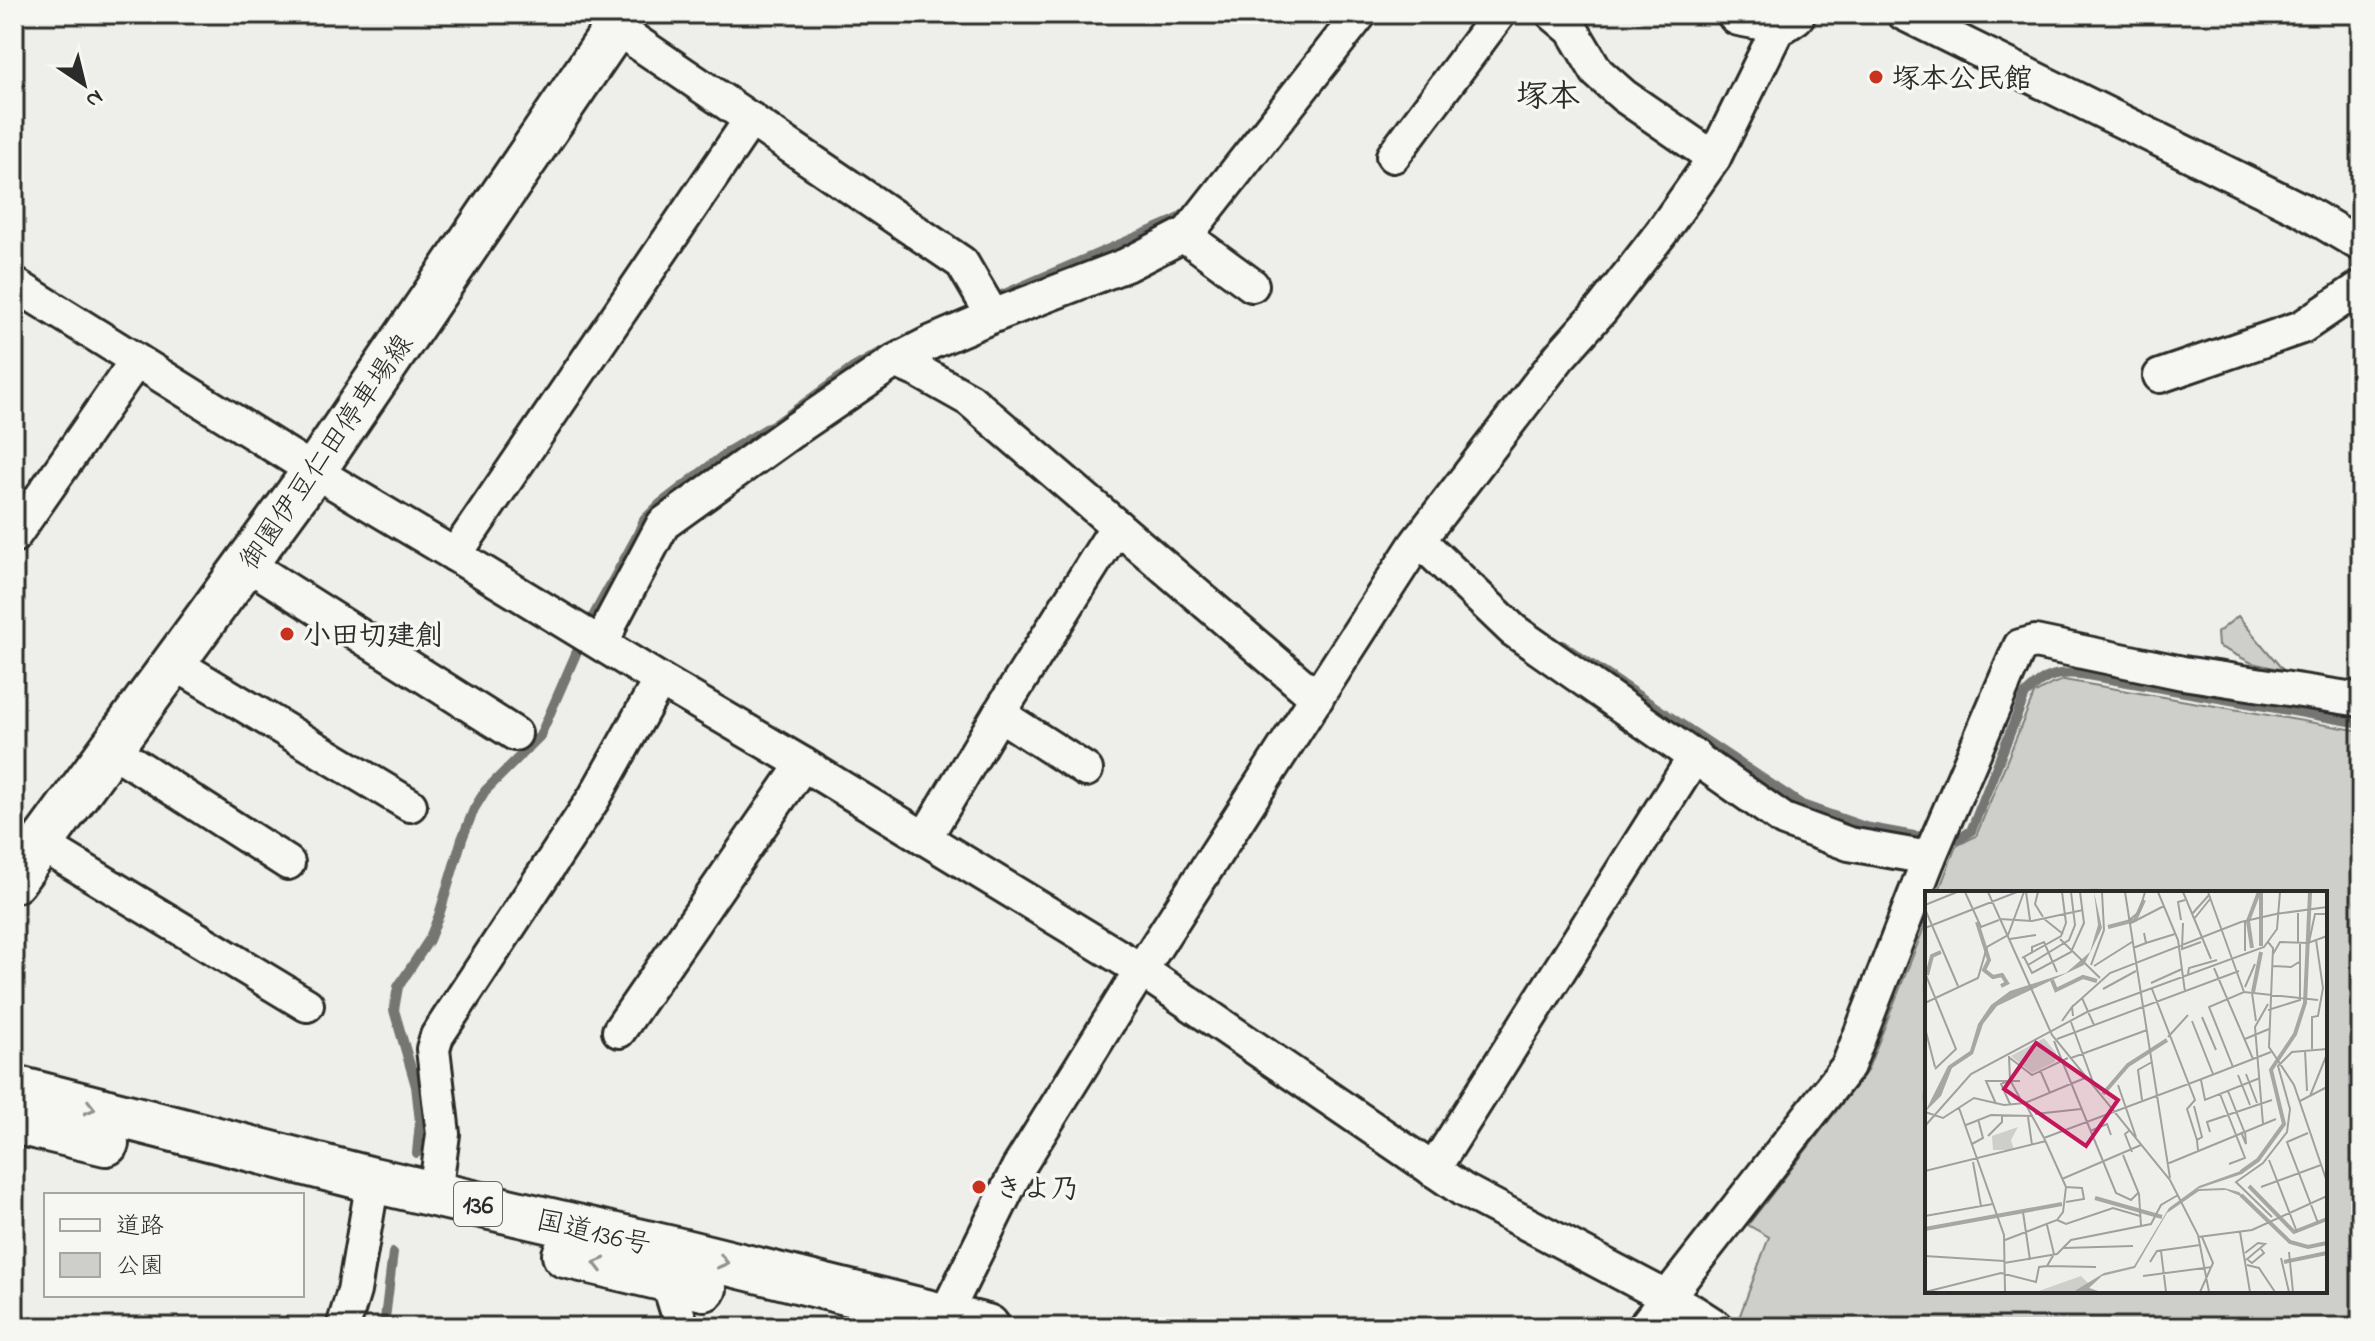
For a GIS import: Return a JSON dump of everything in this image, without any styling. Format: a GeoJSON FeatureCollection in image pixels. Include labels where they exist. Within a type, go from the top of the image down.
{"type":"FeatureCollection","features":[{"type":"Feature","properties":{"kind":"highway","name":"国道136号"},"geometry":{"type":"LineString","coordinates":[[14,1088],[370,1193],[435,1194],[866,1327]]}},
{"type":"Feature","properties":{"kind":"highway","name":"国道136号"},"geometry":{"type":"LineString","coordinates":[[14,1121],[370,1193],[669,1264],[987,1327]]}},
{"type":"Feature","properties":{"kind":"main road"},"geometry":{"type":"LineString","coordinates":[[1739,14],[1787,18]]}},
{"type":"Feature","properties":{"kind":"main road","name":"御園伊豆仁田停車場線"},"geometry":{"type":"LineString","coordinates":[[14,881],[314,471],[621,21]]}},
{"type":"Feature","properties":{"kind":"street"},"geometry":{"type":"LineString","coordinates":[[603,645],[612,620],[663,524],[765,450],[895,361],[932,342],[1126,265],[1188,233],[1360,14]]}},
{"type":"Feature","properties":{"kind":"street"},"geometry":{"type":"LineString","coordinates":[[1393,156],[1499,14]]}},
{"type":"Feature","properties":{"kind":"street"},"geometry":{"type":"LineString","coordinates":[[1553,14],[1572,30],[1597,72],[1624,96],[1714,158]]}},
{"type":"Feature","properties":{"kind":"street"},"geometry":{"type":"LineString","coordinates":[[1904,14],[2300,209],[2361,245]]}},
{"type":"Feature","properties":{"kind":"street"},"geometry":{"type":"LineString","coordinates":[[944,1317],[1018,1168],[1141,970],[1419,540],[1560,356],[1602,309],[1661,233],[1714,158],[1787,18]]}},
{"type":"Feature","properties":{"kind":"street"},"geometry":{"type":"LineString","coordinates":[[621,21],[751,119],[962,263],[993,316]]}},
{"type":"Feature","properties":{"kind":"street"},"geometry":{"type":"LineString","coordinates":[[455,555],[751,119]]}},
{"type":"Feature","properties":{"kind":"street"},"geometry":{"type":"LineString","coordinates":[[1184,235],[1252,285]]}},
{"type":"Feature","properties":{"kind":"street"},"geometry":{"type":"LineString","coordinates":[[14,284],[314,471],[1141,970],[1463,1190],[1717,1327]]}},
{"type":"Feature","properties":{"kind":"street"},"geometry":{"type":"LineString","coordinates":[[2160,376],[2302,327],[2361,287]]}},
{"type":"Feature","properties":{"kind":"street"},"geometry":{"type":"LineString","coordinates":[[14,536],[136,361]]}},
{"type":"Feature","properties":{"kind":"street"},"geometry":{"type":"LineString","coordinates":[[895,361],[970,400],[1317,698]]}},
{"type":"Feature","properties":{"kind":"street"},"geometry":{"type":"LineString","coordinates":[[925,838],[1117,526]]}},
{"type":"Feature","properties":{"kind":"street"},"geometry":{"type":"LineString","coordinates":[[1419,540],[1513,630],[1784,820],[1849,844],[1929,858]]}},
{"type":"Feature","properties":{"kind":"street"},"geometry":{"type":"LineString","coordinates":[[247,564],[515,734]]}},
{"type":"Feature","properties":{"kind":"street"},"geometry":{"type":"LineString","coordinates":[[1644,1327],[1848,1066],[1929,858],[2020,646],[2035,642],[2183,673],[2361,700]]}},
{"type":"Feature","properties":{"kind":"street"},"geometry":{"type":"LineString","coordinates":[[174,663],[410,805]]}},
{"type":"Feature","properties":{"kind":"street"},"geometry":{"type":"LineString","coordinates":[[435,1194],[443,1134],[433,1049],[437,1036],[580,820],[660,680]]}},
{"type":"Feature","properties":{"kind":"street"},"geometry":{"type":"LineString","coordinates":[[999,714],[1086,770]]}},
{"type":"Feature","properties":{"kind":"street"},"geometry":{"type":"LineString","coordinates":[[111,749],[288,863]]}},
{"type":"Feature","properties":{"kind":"street"},"geometry":{"type":"LineString","coordinates":[[1433,1170],[1695,756]]}},
{"type":"Feature","properties":{"kind":"street"},"geometry":{"type":"LineString","coordinates":[[619,1031],[803,764]]}},
{"type":"Feature","properties":{"kind":"street"},"geometry":{"type":"LineString","coordinates":[[41,844],[307,1005]]}},
{"type":"Feature","properties":{"kind":"street"},"geometry":{"type":"LineString","coordinates":[[343,1327],[354,1291],[370,1193]]}},
{"type":"Feature","properties":{"kind":"street"},"geometry":{"type":"LineString","coordinates":[[669,1264],[682,1327]]}},
{"type":"Feature","properties":{"kind":"green space"},"geometry":{"type":"Polygon","coordinates":[[[2238,616],[2283,670],[2252,663],[2218,646],[2217,633],[2238,616]]]}},
{"type":"Feature","properties":{"kind":"green space"},"geometry":{"type":"Polygon","coordinates":[[[2064,680],[2361,731],[2361,1327],[1738,1327],[1769,1237],[1748,1225],[1867,1071],[1925,925],[1925,1293],[2327,1293],[2327,891],[1939,891],[1956,846],[1976,836],[2034,694],[2064,680]]]}},
{"type":"Feature","properties":{"kind":"waterway"},"geometry":{"type":"LineString","coordinates":[[988,301],[1176,220],[1188,211]]}},
{"type":"Feature","properties":{"kind":"waterway"},"geometry":{"type":"LineString","coordinates":[[417,1153],[420,1122],[416,1086],[394,1010],[398,987],[429,940],[439,915],[474,809],[485,791],[540,736],[589,624],[644,520],[660,504],[732,449],[783,419],[853,368],[883,351]]}},
{"type":"Feature","properties":{"kind":"waterway"},"geometry":{"type":"LineString","coordinates":[[1562,645],[1802,805],[1865,827],[1914,836],[1959,839],[1971,831],[2025,695],[2039,682],[2053,676],[2068,673],[2087,675],[2361,723]]}},
{"type":"Feature","properties":{"kind":"waterway"},"geometry":{"type":"LineString","coordinates":[[384,1327],[393,1253]]}},
{"type":"Feature","properties":{"kind":"place","name":"塚本公民館"},"geometry":{"type":"Point","coordinates":[1876,77]}},
{"type":"Feature","properties":{"kind":"place","name":"小田切建創"},"geometry":{"type":"Point","coordinates":[287,634]}},
{"type":"Feature","properties":{"kind":"place","name":"きよ乃"},"geometry":{"type":"Point","coordinates":[979,1187]}},
{"type":"Feature","properties":{"kind":"district","name":"塚本"},"geometry":{"type":"Point","coordinates":[1548,95]}}]}
